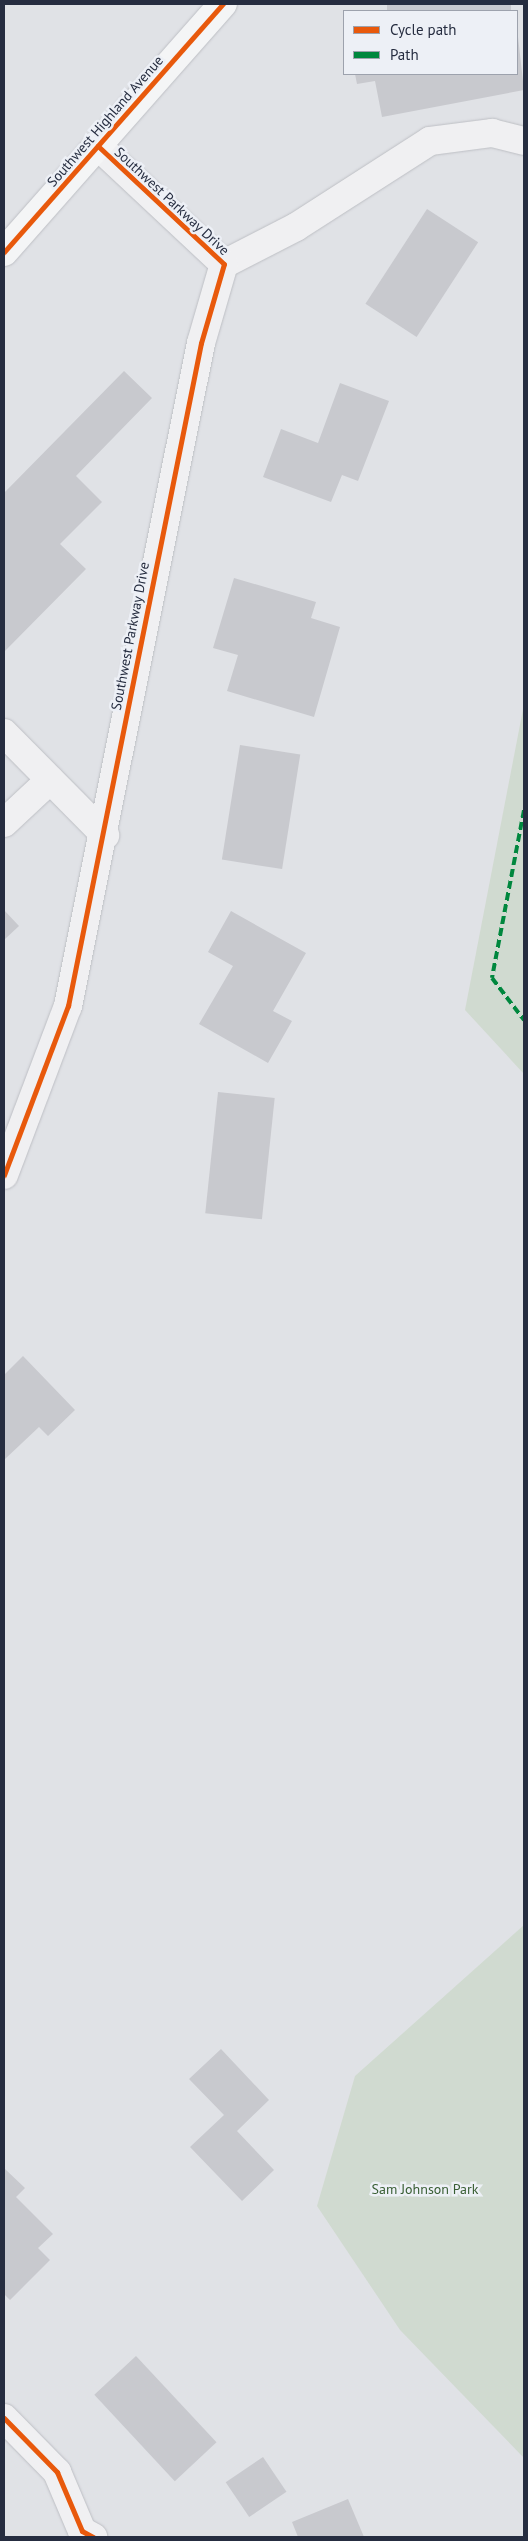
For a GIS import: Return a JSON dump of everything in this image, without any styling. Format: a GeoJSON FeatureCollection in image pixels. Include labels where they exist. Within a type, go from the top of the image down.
{"type":"FeatureCollection","features":[{"type":"Feature","properties":{"kind":"highway","name":"Southwest Highland Avenue"},"geometry":{"type":"LineString","coordinates":[[4,252],[223,4]]}},
{"type":"Feature","properties":{"kind":"street"},"geometry":{"type":"LineString","coordinates":[[224,264],[296,227],[430,141],[492,133],[524,141]]}},
{"type":"Feature","properties":{"kind":"street","name":"Southwest Parkway Drive"},"geometry":{"type":"LineString","coordinates":[[4,1175],[68,1006],[105,834],[199,352],[224,264],[98,146]]}},
{"type":"Feature","properties":{"kind":"street"},"geometry":{"type":"LineString","coordinates":[[4,733],[105,834]]}},
{"type":"Feature","properties":{"kind":"street"},"geometry":{"type":"LineString","coordinates":[[4,823],[50,780]]}},
{"type":"Feature","properties":{"kind":"street"},"geometry":{"type":"LineString","coordinates":[[4,2418],[57,2472],[85,2535]]}},
{"type":"Feature","properties":{"kind":"green space"},"geometry":{"type":"Polygon","coordinates":[[[524,704],[524,1074],[465,1010],[524,704]]]}},
{"type":"Feature","properties":{"kind":"green space","name":"Sam Johnson Park"},"geometry":{"type":"Polygon","coordinates":[[[524,1925],[524,2458],[400,2330],[317,2206],[355,2076],[524,1925]]]}},
{"type":"Feature","properties":{"kind":"building"},"geometry":{"type":"Polygon","coordinates":[[[387,4],[511,4],[511,10],[387,10],[387,4]]]}},
{"type":"Feature","properties":{"kind":"building"},"geometry":{"type":"Polygon","coordinates":[[[518,37],[524,90],[382,117],[375,81],[357,84],[355,75],[518,75],[518,37]]]}},
{"type":"Feature","properties":{"kind":"building"},"geometry":{"type":"Polygon","coordinates":[[[427,209],[478,242],[417,337],[365,304],[427,209]]]}},
{"type":"Feature","properties":{"kind":"building"},"geometry":{"type":"Polygon","coordinates":[[[124,371],[152,398],[76,476],[102,502],[60,544],[86,569],[4,652],[4,493],[124,371]]]}},
{"type":"Feature","properties":{"kind":"building"},"geometry":{"type":"Polygon","coordinates":[[[340,383],[389,401],[358,481],[342,475],[331,502],[263,477],[281,429],[318,443],[340,383]]]}},
{"type":"Feature","properties":{"kind":"building"},"geometry":{"type":"Polygon","coordinates":[[[234,578],[316,602],[311,618],[340,627],[314,717],[227,691],[238,655],[213,648],[234,578]]]}},
{"type":"Feature","properties":{"kind":"building"},"geometry":{"type":"Polygon","coordinates":[[[240,745],[300,755],[282,869],[222,860],[240,745]]]}},
{"type":"Feature","properties":{"kind":"building"},"geometry":{"type":"Polygon","coordinates":[[[4,910],[19,926],[4,940],[4,910]]]}},
{"type":"Feature","properties":{"kind":"building"},"geometry":{"type":"Polygon","coordinates":[[[231,911],[306,953],[273,1011],[292,1021],[268,1063],[199,1024],[233,966],[208,952],[231,911]]]}},
{"type":"Feature","properties":{"kind":"building"},"geometry":{"type":"Polygon","coordinates":[[[218,1092],[275,1098],[262,1219],[205,1213],[218,1092]]]}},
{"type":"Feature","properties":{"kind":"building"},"geometry":{"type":"Polygon","coordinates":[[[23,1356],[75,1410],[48,1436],[39,1427],[4,1460],[4,1375],[23,1356]]]}},
{"type":"Feature","properties":{"kind":"building"},"geometry":{"type":"Polygon","coordinates":[[[221,2049],[269,2100],[237,2131],[274,2170],[242,2201],[190,2147],[224,2115],[189,2079],[221,2049]]]}},
{"type":"Feature","properties":{"kind":"building"},"geometry":{"type":"Polygon","coordinates":[[[5,2169],[25,2188],[16,2197],[53,2234],[38,2248],[50,2260],[10,2300],[4,2294],[5,2169]]]}},
{"type":"Feature","properties":{"kind":"building"},"geometry":{"type":"Polygon","coordinates":[[[136,2356],[216,2442],[175,2481],[94,2395],[136,2356]]]}},
{"type":"Feature","properties":{"kind":"building"},"geometry":{"type":"Polygon","coordinates":[[[263,2457],[286,2492],[249,2517],[226,2482],[263,2457]]]}},
{"type":"Feature","properties":{"kind":"building"},"geometry":{"type":"Polygon","coordinates":[[[348,2499],[364,2537],[298,2537],[292,2522],[348,2499]]]}},
{"type":"Feature","properties":{"kind":"marked path"},"geometry":{"type":"LineString","coordinates":[[524,810],[492,978],[524,1020]]}},
{"type":"Feature","properties":{"kind":"cycle path"},"geometry":{"type":"LineString","coordinates":[[4,252],[223,4]]}},
{"type":"Feature","properties":{"kind":"cycle path"},"geometry":{"type":"LineString","coordinates":[[4,1175],[68,1006],[201,343],[224,264],[98,146]]}},
{"type":"Feature","properties":{"kind":"cycle path"},"geometry":{"type":"LineString","coordinates":[[4,2418],[57,2472],[82,2531],[93,2537]]}}]}
